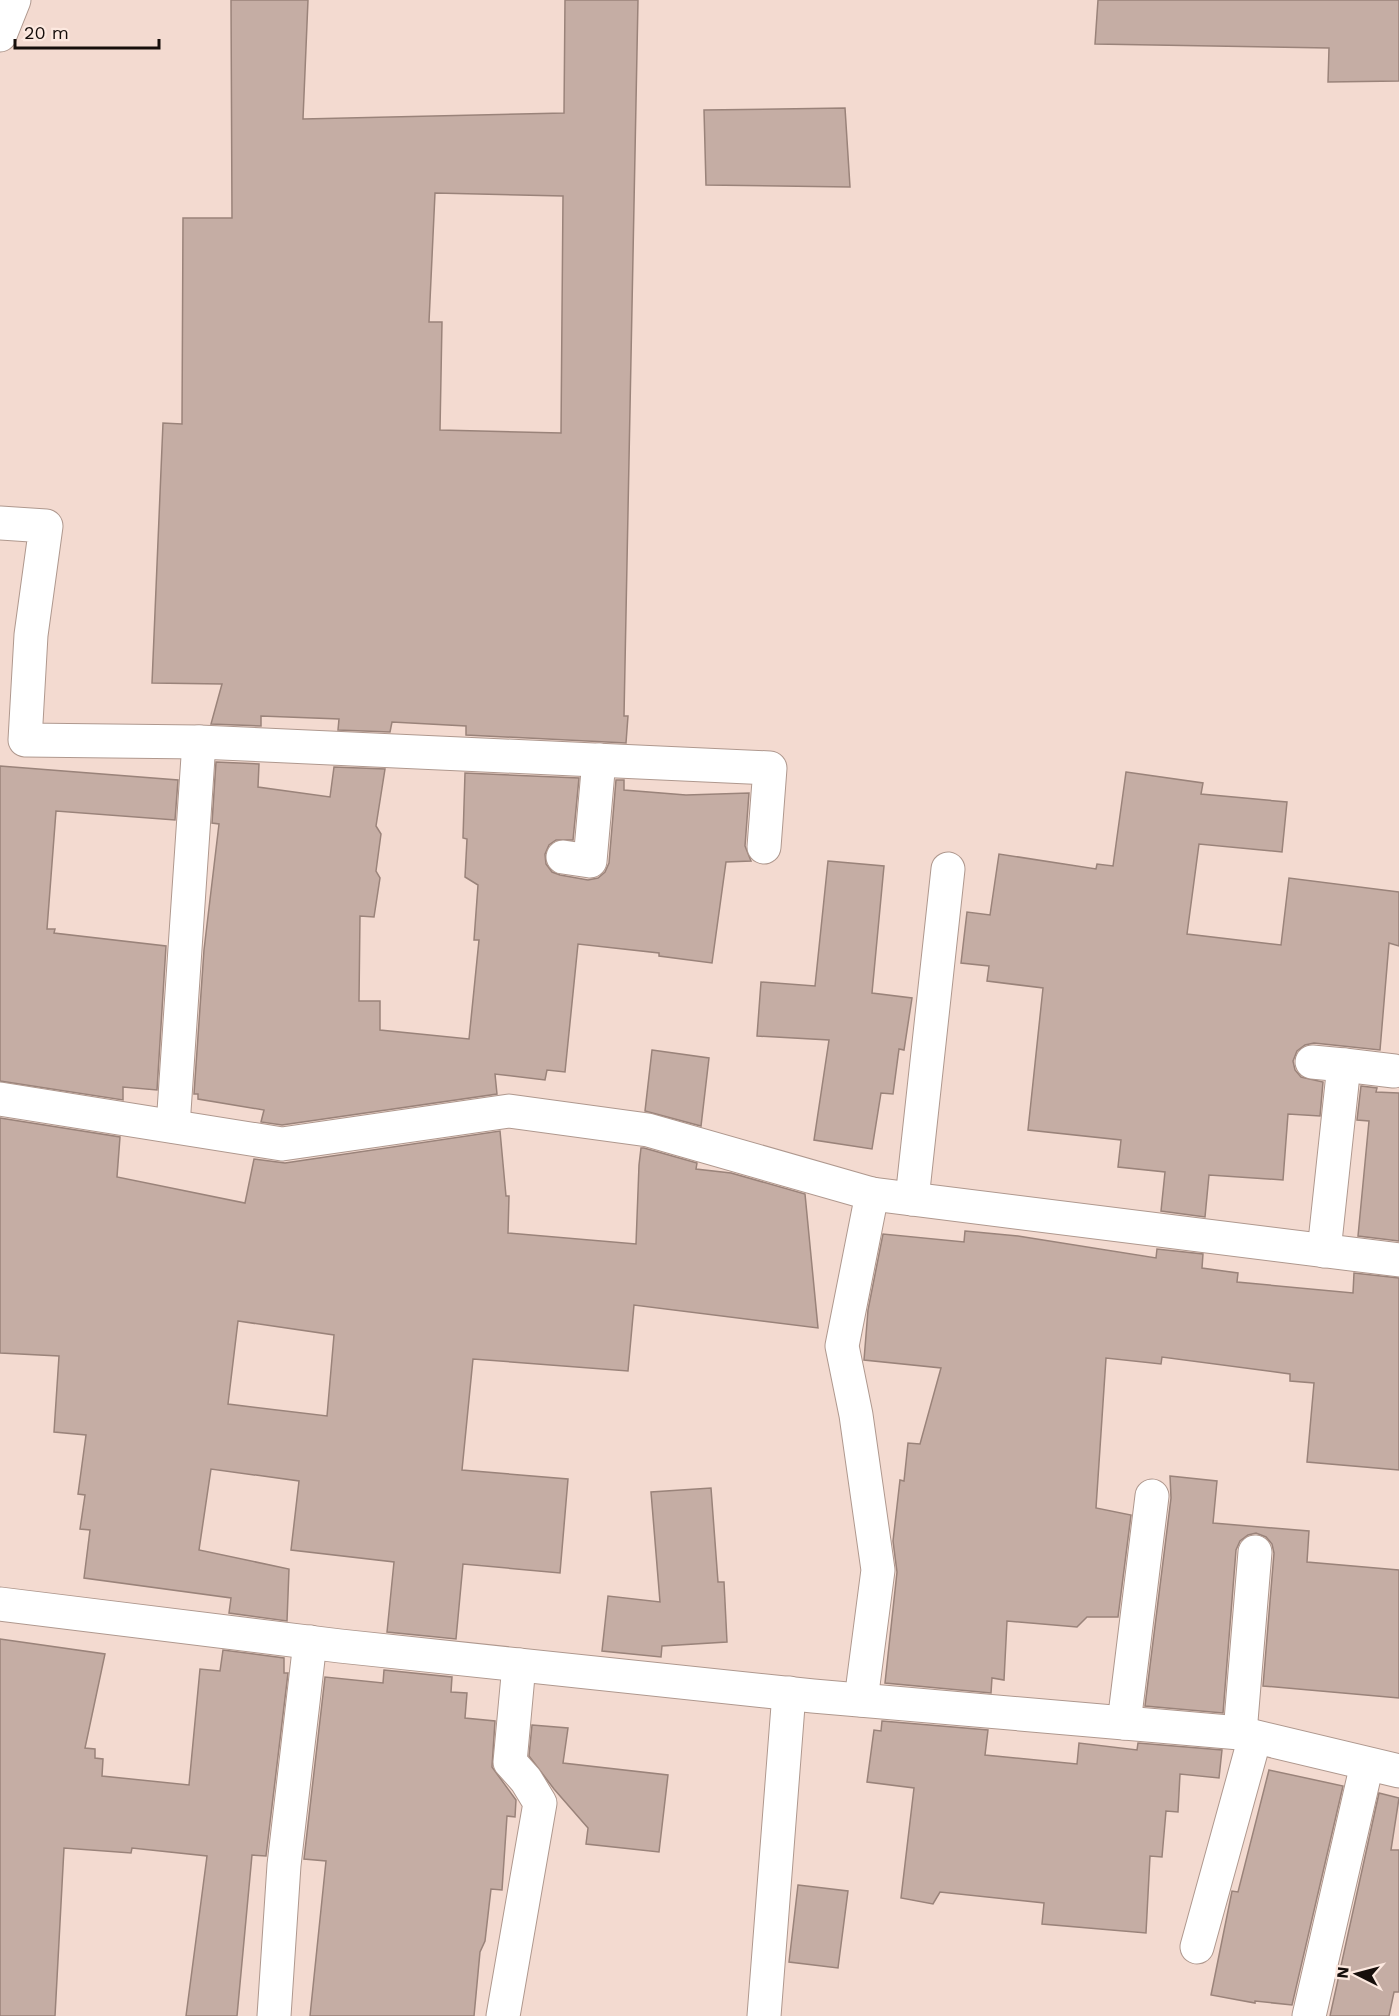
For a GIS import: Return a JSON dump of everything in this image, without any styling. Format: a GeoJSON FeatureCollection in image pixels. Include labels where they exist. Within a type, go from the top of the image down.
{"type":"FeatureCollection","features":[{"type":"Feature","properties":{"kind":"street"},"geometry":{"type":"LineString","coordinates":[[0,35],[14,0]]}},
{"type":"Feature","properties":{"kind":"street"},"geometry":{"type":"LineString","coordinates":[[0,523],[46,526],[31,635],[25,740],[199,742],[770,768],[764,847]]}},
{"type":"Feature","properties":{"kind":"street"},"geometry":{"type":"LineString","coordinates":[[173,1126],[199,742]]}},
{"type":"Feature","properties":{"kind":"street"},"geometry":{"type":"LineString","coordinates":[[563,857],[590,861],[598,760]]}},
{"type":"Feature","properties":{"kind":"street"},"geometry":{"type":"LineString","coordinates":[[912,1199],[948,869]]}},
{"type":"Feature","properties":{"kind":"street"},"geometry":{"type":"LineString","coordinates":[[1312,1062],[1394,1071]]}},
{"type":"Feature","properties":{"kind":"street"},"geometry":{"type":"LineString","coordinates":[[1324,1251],[1344,1065]]}},
{"type":"Feature","properties":{"kind":"street"},"geometry":{"type":"LineString","coordinates":[[0,1099],[282,1144],[509,1110],[648,1130],[872,1194],[1399,1260]]}},
{"type":"Feature","properties":{"kind":"street"},"geometry":{"type":"LineString","coordinates":[[861,1700],[878,1570],[856,1415],[842,1346],[872,1194]]}},
{"type":"Feature","properties":{"kind":"street"},"geometry":{"type":"LineString","coordinates":[[1124,1723],[1152,1496]]}},
{"type":"Feature","properties":{"kind":"street"},"geometry":{"type":"LineString","coordinates":[[1197,1947],[1248,1735],[1255,1552]]}},
{"type":"Feature","properties":{"kind":"street"},"geometry":{"type":"LineString","coordinates":[[0,1604],[519,1665],[861,1700],[1248,1735],[1399,1771]]}},
{"type":"Feature","properties":{"kind":"street"},"geometry":{"type":"LineString","coordinates":[[274,2016],[284,1865],[310,1642]]}},
{"type":"Feature","properties":{"kind":"street"},"geometry":{"type":"LineString","coordinates":[[502,2016],[540,1803],[510,1762],[519,1665]]}},
{"type":"Feature","properties":{"kind":"street"},"geometry":{"type":"LineString","coordinates":[[764,2016],[789,1693]]}},
{"type":"Feature","properties":{"kind":"street"},"geometry":{"type":"LineString","coordinates":[[1308,2016],[1367,1764]]}},
{"type":"Feature","properties":{"kind":"building"},"geometry":{"type":"Polygon","coordinates":[[[231,0],[308,0],[303,119],[564,113],[565,0],[638,0],[624,716],[628,716],[626,743],[466,735],[466,726],[392,722],[390,732],[338,730],[339,719],[261,716],[261,726],[211,724],[222,684],[152,683],[163,423],[182,424],[183,218],[232,218],[231,0]],[[435,193],[429,322],[442,322],[440,430],[561,433],[563,196],[435,193]]]}},
{"type":"Feature","properties":{"kind":"building"},"geometry":{"type":"Polygon","coordinates":[[[1098,0],[1399,0],[1399,81],[1328,82],[1329,48],[1095,44],[1098,0]]]}},
{"type":"Feature","properties":{"kind":"building"},"geometry":{"type":"Polygon","coordinates":[[[845,108],[850,187],[706,185],[704,110],[845,108]]]}},
{"type":"Feature","properties":{"kind":"building"},"geometry":{"type":"Polygon","coordinates":[[[216,762],[259,764],[258,787],[330,797],[334,767],[385,769],[376,826],[381,834],[376,871],[380,878],[374,917],[360,916],[359,1001],[380,1001],[380,1030],[469,1039],[479,940],[474,940],[478,885],[465,877],[467,839],[463,838],[465,773],[579,778],[573,840],[556,840],[549,845],[545,854],[546,864],[552,872],[560,875],[588,880],[598,878],[605,872],[609,863],[616,780],[624,780],[624,790],[686,795],[749,793],[745,846],[751,861],[726,862],[712,963],[659,956],[659,953],[578,944],[565,1072],[547,1070],[545,1080],[495,1074],[497,1094],[282,1125],[261,1122],[264,1110],[198,1099],[198,1094],[194,1094],[204,950],[219,824],[212,823],[216,762]]]}},
{"type":"Feature","properties":{"kind":"building"},"geometry":{"type":"Polygon","coordinates":[[[0,766],[178,780],[175,820],[56,811],[47,929],[55,929],[54,933],[166,946],[157,1090],[123,1087],[123,1100],[0,1081],[0,766]]]}},
{"type":"Feature","properties":{"kind":"building"},"geometry":{"type":"Polygon","coordinates":[[[1126,772],[1203,783],[1201,794],[1287,802],[1282,852],[1199,844],[1187,934],[1281,945],[1289,878],[1399,892],[1399,946],[1389,943],[1380,1050],[1314,1043],[1305,1045],[1297,1051],[1293,1061],[1295,1070],[1301,1077],[1323,1082],[1320,1116],[1288,1114],[1283,1180],[1209,1175],[1205,1217],[1161,1211],[1165,1172],[1118,1167],[1121,1140],[1028,1130],[1043,988],[987,981],[989,966],[961,963],[967,912],[990,915],[999,854],[1096,869],[1097,864],[1113,866],[1126,772]]]}},
{"type":"Feature","properties":{"kind":"building"},"geometry":{"type":"Polygon","coordinates":[[[828,861],[884,866],[872,993],[912,998],[904,1050],[899,1049],[893,1094],[881,1093],[872,1149],[814,1140],[829,1040],[757,1036],[761,982],[815,986],[828,861]]]}},
{"type":"Feature","properties":{"kind":"building"},"geometry":{"type":"Polygon","coordinates":[[[652,1050],[709,1058],[701,1126],[645,1111],[652,1050]]]}},
{"type":"Feature","properties":{"kind":"building"},"geometry":{"type":"Polygon","coordinates":[[[1361,1086],[1377,1088],[1376,1092],[1399,1093],[1399,1241],[1358,1236],[1369,1121],[1357,1120],[1361,1086]]]}},
{"type":"Feature","properties":{"kind":"building"},"geometry":{"type":"Polygon","coordinates":[[[0,1118],[120,1137],[117,1177],[245,1203],[254,1159],[285,1163],[500,1131],[506,1196],[509,1196],[508,1233],[636,1244],[641,1148],[697,1163],[696,1169],[731,1173],[805,1194],[818,1328],[634,1305],[628,1371],[473,1359],[462,1470],[568,1479],[560,1573],[463,1564],[456,1639],[387,1632],[394,1562],[291,1550],[299,1481],[211,1469],[199,1550],[289,1569],[287,1621],[229,1613],[231,1598],[84,1578],[90,1530],[80,1529],[85,1495],[78,1494],[86,1435],[54,1432],[59,1356],[0,1353],[0,1118]],[[238,1321],[228,1404],[327,1416],[334,1335],[238,1321]]]}},
{"type":"Feature","properties":{"kind":"building"},"geometry":{"type":"Polygon","coordinates":[[[965,1231],[1018,1236],[1156,1258],[1157,1249],[1203,1254],[1202,1268],[1238,1273],[1237,1282],[1353,1293],[1354,1273],[1399,1278],[1399,1470],[1307,1462],[1314,1383],[1290,1381],[1290,1374],[1162,1357],[1161,1364],[1106,1358],[1096,1508],[1131,1515],[1118,1617],[1087,1617],[1077,1627],[1007,1621],[1004,1680],[992,1678],[991,1693],[885,1683],[897,1572],[893,1541],[900,1480],[904,1481],[908,1443],[920,1444],[941,1368],[864,1360],[868,1310],[883,1234],[964,1242],[965,1231]]]}},
{"type":"Feature","properties":{"kind":"building"},"geometry":{"type":"Polygon","coordinates":[[[1170,1476],[1217,1481],[1213,1523],[1309,1531],[1307,1562],[1399,1570],[1399,1698],[1263,1686],[1274,1553],[1272,1544],[1266,1537],[1256,1533],[1240,1541],[1236,1550],[1223,1713],[1145,1706],[1171,1498],[1170,1476]]]}},
{"type":"Feature","properties":{"kind":"building"},"geometry":{"type":"Polygon","coordinates":[[[711,1488],[718,1582],[724,1582],[727,1642],[662,1646],[661,1657],[602,1651],[608,1596],[660,1602],[651,1492],[711,1488]]]}},
{"type":"Feature","properties":{"kind":"building"},"geometry":{"type":"Polygon","coordinates":[[[0,1639],[105,1654],[85,1748],[95,1749],[95,1758],[103,1759],[102,1776],[189,1785],[200,1669],[220,1671],[223,1650],[284,1658],[284,1673],[288,1673],[266,1856],[252,1855],[237,2016],[186,2016],[207,1856],[132,1848],[131,1853],[64,1848],[55,2016],[0,2016],[0,1639]]]}},
{"type":"Feature","properties":{"kind":"building"},"geometry":{"type":"Polygon","coordinates":[[[384,1670],[452,1677],[451,1692],[467,1693],[465,1718],[495,1721],[492,1767],[516,1800],[515,1817],[507,1816],[502,1890],[491,1889],[485,1941],[480,1952],[474,2016],[310,2016],[326,1861],[304,1859],[325,1677],[383,1683],[384,1670]]]}},
{"type":"Feature","properties":{"kind":"building"},"geometry":{"type":"Polygon","coordinates":[[[882,1721],[988,1730],[985,1755],[1077,1764],[1079,1743],[1137,1750],[1138,1743],[1222,1750],[1219,1778],[1180,1774],[1178,1812],[1166,1811],[1162,1857],[1150,1856],[1146,1933],[1042,1924],[1044,1903],[940,1892],[933,1904],[901,1898],[914,1788],[867,1782],[874,1730],[881,1731],[882,1721]]]}},
{"type":"Feature","properties":{"kind":"building"},"geometry":{"type":"Polygon","coordinates":[[[532,1725],[568,1728],[563,1763],[668,1775],[659,1852],[586,1844],[588,1828],[529,1756],[532,1725]]]}},
{"type":"Feature","properties":{"kind":"building"},"geometry":{"type":"Polygon","coordinates":[[[1269,1770],[1343,1786],[1292,2005],[1255,2001],[1255,2003],[1211,1995],[1232,1891],[1238,1892],[1269,1770]]]}},
{"type":"Feature","properties":{"kind":"building"},"geometry":{"type":"Polygon","coordinates":[[[1379,1793],[1399,1798],[1391,1850],[1399,1850],[1399,1992],[1394,1992],[1389,2016],[1330,2016],[1379,1793]]]}},
{"type":"Feature","properties":{"kind":"building"},"geometry":{"type":"Polygon","coordinates":[[[798,1885],[848,1891],[838,1968],[789,1962],[798,1885]]]}}]}
